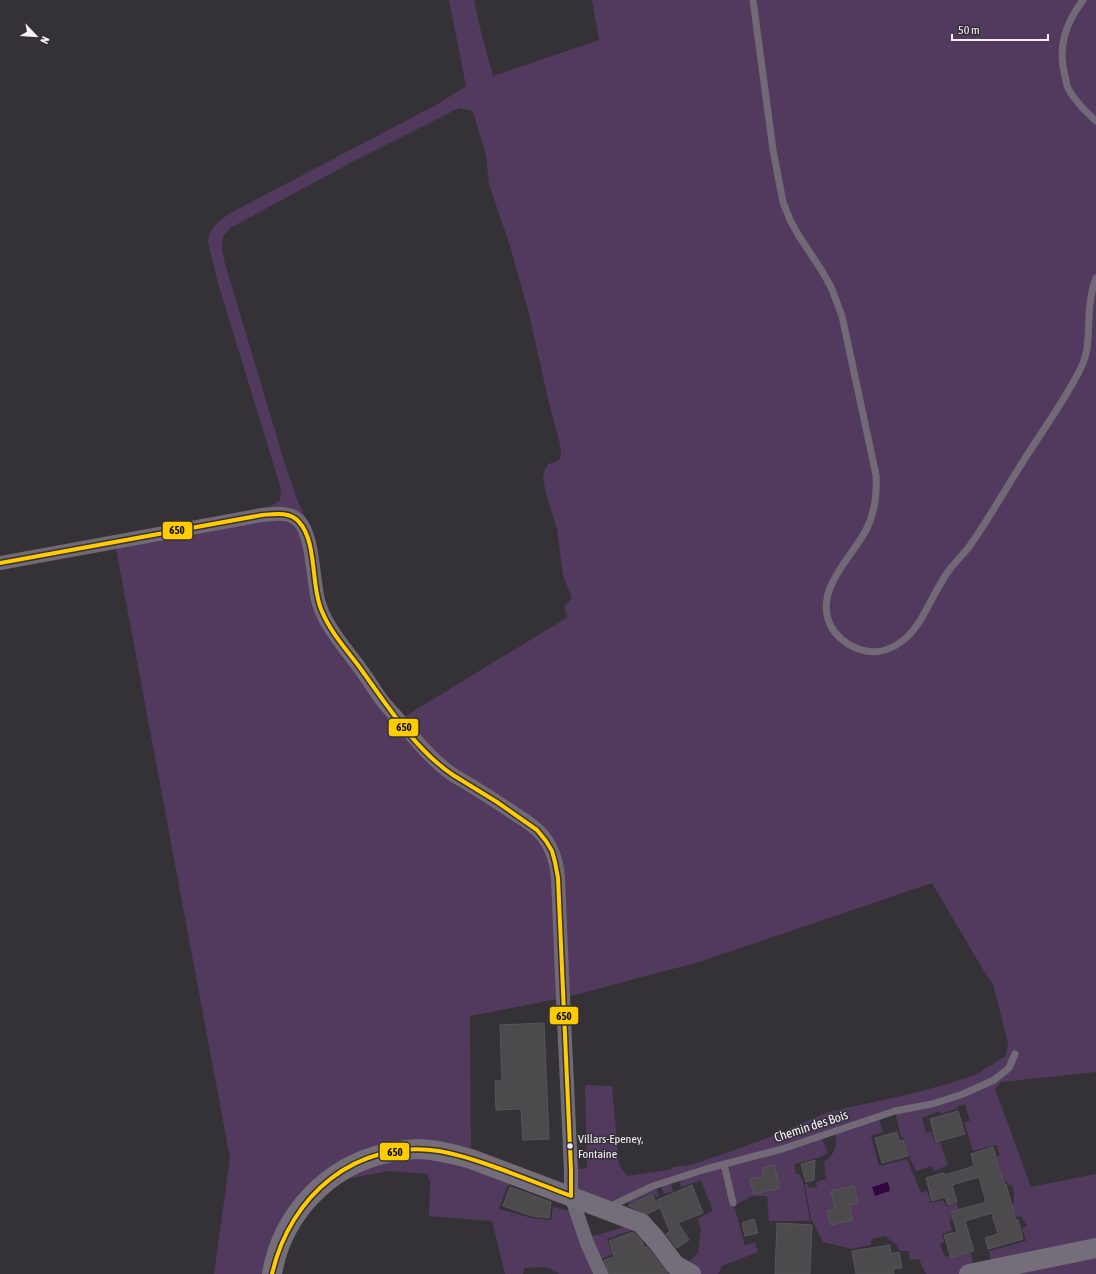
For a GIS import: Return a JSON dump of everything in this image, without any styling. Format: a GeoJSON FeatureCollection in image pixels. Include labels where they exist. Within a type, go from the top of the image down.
{"type":"FeatureCollection","features":[{"type":"Feature","properties":{"kind":"street"},"geometry":{"type":"LineString","coordinates":[[0,563],[262,515],[287,514],[300,522],[305,529],[308,540],[318,601],[322,612],[331,628],[381,698],[417,744],[435,760],[449,772],[510,810],[534,827],[550,845],[558,867],[571,1196],[587,1243],[601,1274]]}},
{"type":"Feature","properties":{"kind":"street"},"geometry":{"type":"LineString","coordinates":[[272,1274],[275,1257],[291,1222],[303,1205],[319,1188],[340,1172],[370,1157],[404,1150],[420,1149],[453,1153],[641,1223],[675,1265],[691,1274]]}},
{"type":"Feature","properties":{"kind":"street"},"geometry":{"type":"LineString","coordinates":[[969,1274],[1096,1248]]}},
{"type":"Feature","properties":{"kind":"lane"},"geometry":{"type":"LineString","coordinates":[[753,0],[773,150],[783,202],[798,236],[822,271],[838,304],[842,316],[876,475],[877,489],[875,503],[869,524],[853,552],[837,573],[828,591],[826,611],[828,620],[841,640],[862,651],[871,652],[885,650],[905,639],[915,628],[949,570],[971,545],[1074,381],[1087,350],[1090,299],[1096,278]]}},
{"type":"Feature","properties":{"kind":"lane"},"geometry":{"type":"LineString","coordinates":[[1083,0],[1075,12],[1065,33],[1061,62],[1068,88],[1084,109],[1096,121]]}},
{"type":"Feature","properties":{"kind":"lane","name":"Chemin des Bois"},"geometry":{"type":"LineString","coordinates":[[605,1209],[653,1186],[724,1164],[782,1149],[895,1111],[932,1104],[962,1094],[994,1080],[1009,1068],[1015,1054]]}},
{"type":"Feature","properties":{"kind":"lane"},"geometry":{"type":"LineString","coordinates":[[724,1164],[733,1203]]}},
{"type":"Feature","properties":{"kind":"shaded area"},"geometry":{"type":"Polygon","coordinates":[[[449,0],[474,0],[493,76],[599,40],[592,0],[1096,0],[1096,1072],[1001,1082],[995,1089],[1031,1187],[1096,1174],[1096,1274],[1008,1274],[992,1267],[989,1251],[1026,1241],[1022,1228],[1027,1226],[1021,1216],[1017,1217],[1016,1214],[1010,1213],[1005,1220],[993,1223],[991,1211],[1013,1204],[1014,1192],[1012,1185],[1009,1185],[1006,1181],[983,1185],[980,1180],[978,1174],[1000,1168],[997,1157],[1000,1155],[996,1145],[973,1151],[964,1122],[970,1121],[965,1104],[941,1114],[940,1111],[922,1118],[926,1133],[931,1132],[935,1143],[940,1142],[948,1165],[934,1171],[932,1166],[916,1171],[909,1157],[903,1137],[901,1137],[895,1111],[878,1116],[883,1132],[871,1136],[879,1166],[907,1159],[921,1193],[927,1191],[931,1203],[943,1200],[946,1207],[957,1203],[959,1210],[950,1213],[952,1219],[949,1220],[952,1230],[942,1234],[944,1242],[940,1244],[945,1257],[949,1256],[950,1258],[971,1253],[975,1272],[965,1274],[926,1274],[919,1259],[910,1260],[908,1251],[899,1251],[897,1245],[885,1236],[871,1239],[871,1245],[852,1249],[823,1242],[811,1219],[805,1184],[807,1183],[809,1188],[817,1187],[816,1182],[826,1179],[824,1162],[831,1156],[835,1149],[835,1131],[821,1136],[828,1153],[817,1158],[794,1164],[796,1174],[799,1174],[803,1181],[810,1221],[769,1221],[767,1196],[753,1196],[734,1205],[745,1246],[755,1242],[758,1252],[722,1266],[718,1274],[696,1274],[683,1267],[698,1253],[701,1229],[697,1219],[713,1211],[701,1180],[681,1187],[679,1178],[670,1181],[673,1191],[664,1194],[660,1184],[655,1185],[659,1196],[656,1197],[652,1193],[629,1204],[626,1199],[605,1209],[571,1196],[571,1170],[587,1168],[585,1085],[612,1086],[619,1165],[627,1176],[691,1165],[773,1136],[828,1112],[906,1095],[951,1083],[977,1074],[1006,1056],[1008,1043],[993,984],[932,883],[699,962],[563,998],[470,1016],[471,1159],[511,1185],[507,1186],[499,1209],[532,1218],[551,1220],[553,1207],[575,1212],[583,1237],[593,1236],[629,1226],[633,1230],[607,1239],[612,1254],[600,1260],[594,1274],[560,1274],[546,1267],[524,1268],[523,1274],[505,1274],[492,1221],[429,1216],[430,1181],[427,1174],[389,1171],[346,1179],[321,1197],[295,1233],[281,1268],[281,1274],[214,1274],[230,1158],[116,549],[48,560],[0,556],[201,521],[271,506],[280,500],[281,489],[218,283],[208,242],[210,232],[218,222],[230,213],[438,104],[466,86],[449,0]],[[459,108],[354,161],[230,228],[223,237],[222,248],[224,260],[284,461],[297,499],[311,531],[319,580],[330,616],[399,720],[568,617],[564,607],[572,598],[563,575],[557,529],[546,494],[543,478],[548,464],[556,462],[560,459],[560,444],[528,310],[510,246],[489,184],[486,156],[473,111],[459,108]]]}},
{"type":"Feature","properties":{"kind":"shaded area"},"geometry":{"type":"Polygon","coordinates":[[[888,1182],[890,1191],[875,1196],[872,1187],[888,1182]]]}},
{"type":"Feature","properties":{"kind":"building"},"geometry":{"type":"Polygon","coordinates":[[[544,1023],[549,1139],[523,1140],[521,1109],[496,1110],[495,1081],[502,1081],[500,1025],[544,1023]]]}},
{"type":"Feature","properties":{"kind":"building"},"geometry":{"type":"Polygon","coordinates":[[[958,1111],[965,1134],[936,1142],[930,1119],[958,1111]]]}},
{"type":"Feature","properties":{"kind":"building"},"geometry":{"type":"Polygon","coordinates":[[[897,1132],[899,1141],[903,1140],[908,1156],[882,1163],[875,1138],[897,1132]]]}},
{"type":"Feature","properties":{"kind":"building"},"geometry":{"type":"Polygon","coordinates":[[[993,1147],[1023,1239],[988,1249],[985,1238],[998,1234],[992,1213],[965,1221],[974,1251],[951,1258],[944,1235],[957,1232],[951,1212],[986,1202],[979,1177],[952,1185],[957,1202],[948,1205],[945,1197],[932,1201],[926,1178],[944,1173],[945,1175],[974,1166],[971,1154],[993,1147]]]}},
{"type":"Feature","properties":{"kind":"building"},"geometry":{"type":"Polygon","coordinates":[[[815,1160],[814,1180],[806,1182],[801,1164],[815,1160]]]}},
{"type":"Feature","properties":{"kind":"building"},"geometry":{"type":"Polygon","coordinates":[[[774,1165],[780,1188],[754,1194],[750,1179],[764,1176],[762,1168],[774,1165]]]}},
{"type":"Feature","properties":{"kind":"building"},"geometry":{"type":"Polygon","coordinates":[[[692,1185],[703,1213],[678,1223],[689,1240],[677,1248],[666,1234],[670,1232],[657,1200],[692,1185]]]}},
{"type":"Feature","properties":{"kind":"building"},"geometry":{"type":"Polygon","coordinates":[[[854,1186],[858,1203],[849,1205],[852,1220],[831,1225],[827,1211],[835,1209],[831,1191],[854,1186]]]}},
{"type":"Feature","properties":{"kind":"building"},"geometry":{"type":"Polygon","coordinates":[[[510,1187],[551,1202],[549,1218],[532,1216],[503,1206],[510,1187]]]}},
{"type":"Feature","properties":{"kind":"building"},"geometry":{"type":"Polygon","coordinates":[[[652,1194],[659,1208],[647,1214],[629,1206],[629,1205],[652,1194]]]}},
{"type":"Feature","properties":{"kind":"building"},"geometry":{"type":"Polygon","coordinates":[[[754,1219],[758,1233],[745,1236],[742,1223],[754,1219]]]}},
{"type":"Feature","properties":{"kind":"building"},"geometry":{"type":"Polygon","coordinates":[[[777,1223],[812,1225],[810,1274],[775,1274],[777,1223]]]}},
{"type":"Feature","properties":{"kind":"building"},"geometry":{"type":"Polygon","coordinates":[[[633,1232],[642,1241],[644,1248],[646,1246],[668,1274],[609,1274],[604,1260],[614,1257],[609,1241],[633,1232]]]}},
{"type":"Feature","properties":{"kind":"building"},"geometry":{"type":"Polygon","coordinates":[[[890,1245],[891,1254],[899,1252],[902,1268],[893,1269],[894,1274],[856,1274],[852,1251],[890,1245]]]}},
{"type":"Feature","properties":{"kind":"transit line","name":"650"},"geometry":{"type":"LineString","coordinates":[[0,563],[262,515],[287,515],[295,518],[299,522],[305,530],[309,540],[318,599],[324,617],[389,709],[413,739],[439,765],[497,802],[537,830],[552,851],[558,878],[571,1196]]}},
{"type":"Feature","properties":{"kind":"transit line","name":"650"},"geometry":{"type":"LineString","coordinates":[[272,1274],[281,1246],[294,1220],[311,1197],[331,1178],[354,1164],[380,1154],[409,1150],[446,1152],[486,1164],[571,1196]]}},
{"type":"Feature","properties":{"kind":"place","name":"Villars-Epeney, Fontaine"},"geometry":{"type":"Point","coordinates":[570,1146]}}]}
